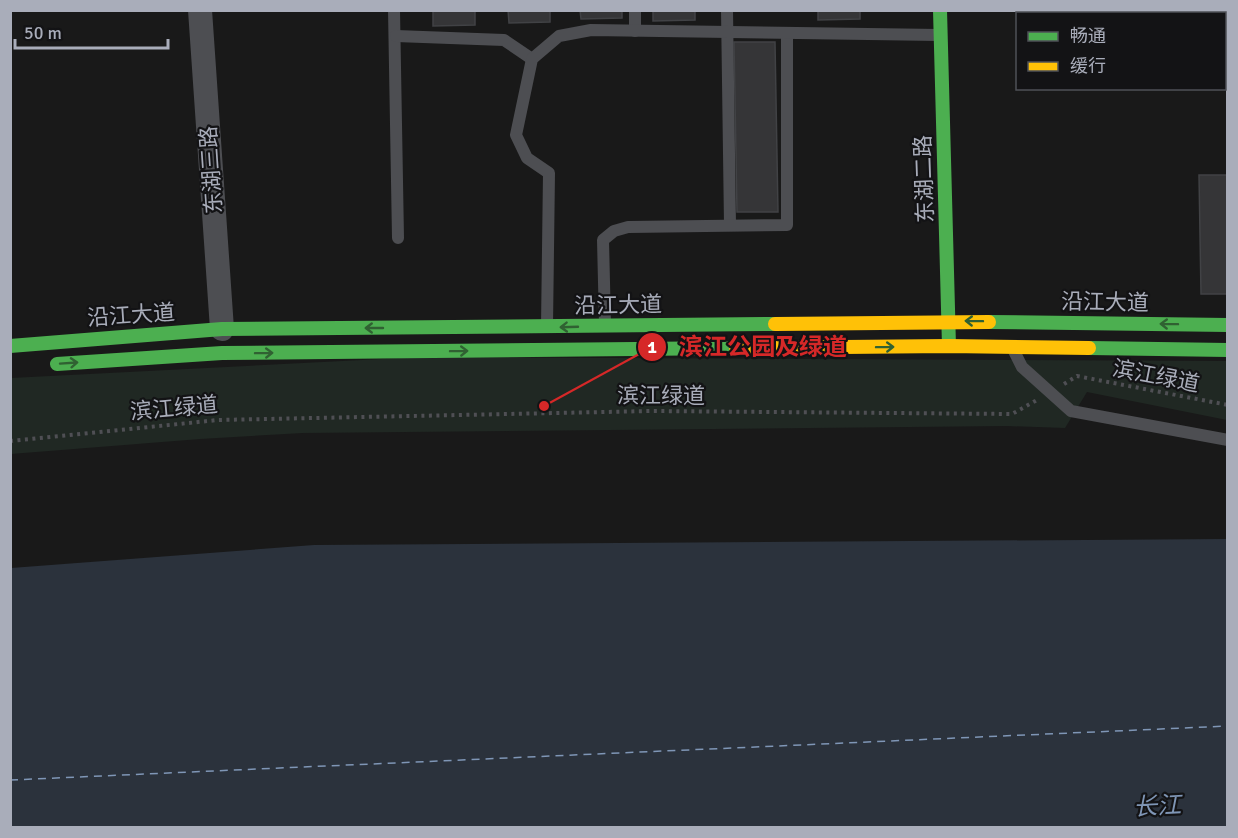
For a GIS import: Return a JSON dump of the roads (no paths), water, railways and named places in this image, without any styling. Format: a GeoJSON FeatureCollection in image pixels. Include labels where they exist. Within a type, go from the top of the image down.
{"type":"FeatureCollection","features":[{"type":"Feature","properties":{"kind":"main road","name":"东湖二路"},"geometry":{"type":"LineString","coordinates":[[940,10],[949,346]]}},
{"type":"Feature","properties":{"kind":"main road","name":"沿江大道"},"geometry":{"type":"LineString","coordinates":[[10,346],[222,329],[949,321],[1227,325]]}},
{"type":"Feature","properties":{"kind":"main road","name":"沿江大道"},"geometry":{"type":"LineString","coordinates":[[46,364],[222,353],[949,346],[1227,350]]}},
{"type":"Feature","properties":{"kind":"street","name":"东湖三路"},"geometry":{"type":"LineString","coordinates":[[201,10],[222,329]]}},
{"type":"Feature","properties":{"kind":"lane"},"geometry":{"type":"LineString","coordinates":[[394,10],[398,238]]}},
{"type":"Feature","properties":{"kind":"lane"},"geometry":{"type":"LineString","coordinates":[[635,10],[635,31]]}},
{"type":"Feature","properties":{"kind":"lane"},"geometry":{"type":"LineString","coordinates":[[727,10],[730,225]]}},
{"type":"Feature","properties":{"kind":"lane"},"geometry":{"type":"LineString","coordinates":[[547,327],[549,173],[527,158],[516,135],[532,59],[559,36],[591,30],[940,35]]}},
{"type":"Feature","properties":{"kind":"lane"},"geometry":{"type":"LineString","coordinates":[[605,326],[603,240],[614,231],[628,227],[787,225],[787,33]]}},
{"type":"Feature","properties":{"kind":"lane"},"geometry":{"type":"LineString","coordinates":[[396,36],[504,40],[532,59]]}},
{"type":"Feature","properties":{"kind":"lane"},"geometry":{"type":"LineString","coordinates":[[1012,322],[1012,348],[1022,367],[1071,411],[1227,440]]}},
{"type":"Feature","properties":{"kind":"water","name":"长江"},"geometry":{"type":"Polygon","coordinates":[[[1227,539],[1227,827],[11,827],[11,568],[314,545],[1227,539]]]}},
{"type":"Feature","properties":{"kind":"place","name":"滨江公园及绿道"},"geometry":{"type":"Point","coordinates":[544,406]}}]}
